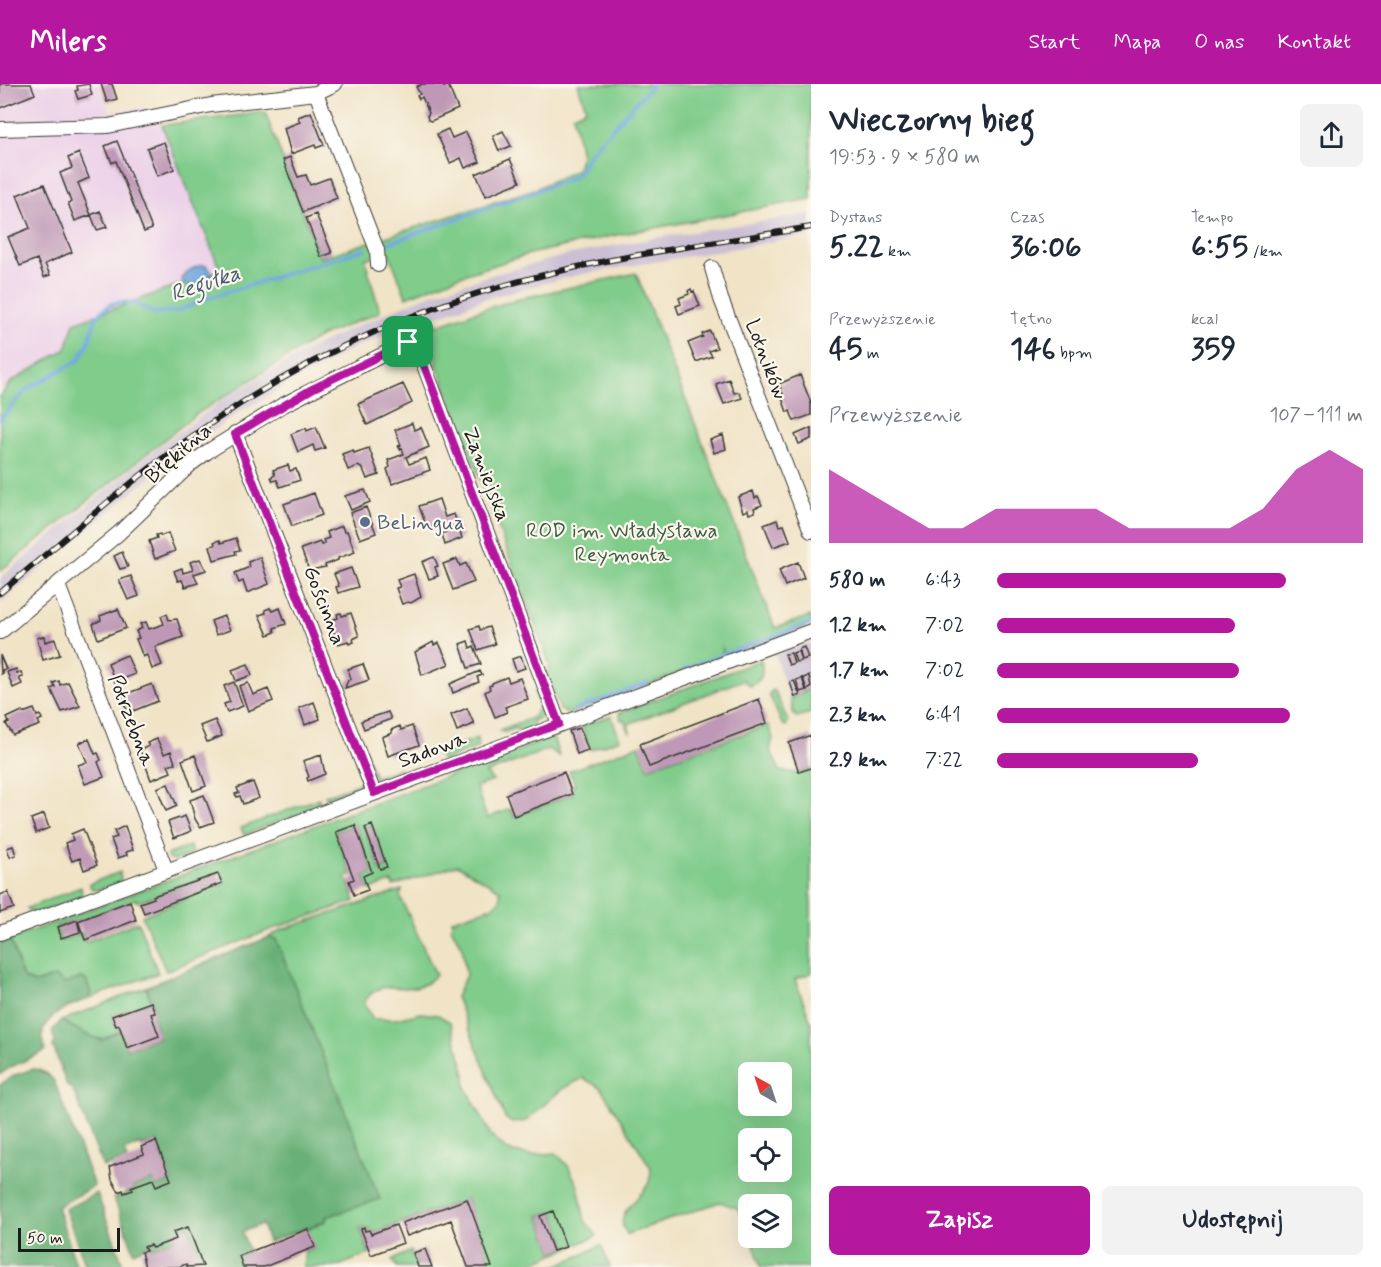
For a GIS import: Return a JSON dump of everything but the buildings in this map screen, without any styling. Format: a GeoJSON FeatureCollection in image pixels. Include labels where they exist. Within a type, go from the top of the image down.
{"type":"FeatureCollection","features":[{"type":"Feature","properties":{"kind":"street"},"geometry":{"type":"LineString","coordinates":[[0,129],[108,126],[211,105],[316,93],[335,84]]}},
{"type":"Feature","properties":{"kind":"street"},"geometry":{"type":"LineString","coordinates":[[316,93],[377,250],[378,265]]}},
{"type":"Feature","properties":{"kind":"street","name":"Lotników"},"geometry":{"type":"LineString","coordinates":[[712,267],[725,309],[811,531]]}},
{"type":"Feature","properties":{"kind":"street","name":"Błękitna"},"geometry":{"type":"LineString","coordinates":[[0,632],[151,504],[191,464],[235,434],[312,389],[408,342]]}},
{"type":"Feature","properties":{"kind":"street","name":"Zamiejska"},"geometry":{"type":"LineString","coordinates":[[408,342],[422,360],[559,724]]}},
{"type":"Feature","properties":{"kind":"street","name":"Gościnna"},"geometry":{"type":"LineString","coordinates":[[235,434],[374,793]]}},
{"type":"Feature","properties":{"kind":"street","name":"Potrzebna"},"geometry":{"type":"LineString","coordinates":[[58,585],[166,870]]}},
{"type":"Feature","properties":{"kind":"street","name":"Sadowa"},"geometry":{"type":"LineString","coordinates":[[0,933],[811,631]]}},
{"type":"Feature","properties":{"kind":"shaded area"},"geometry":{"type":"Polygon","coordinates":[[[0,84],[99,84],[110,112],[145,107],[162,125],[220,270],[74,323],[66,349],[11,382],[0,397],[0,84]]]}},
{"type":"Feature","properties":{"kind":"shaded area"},"geometry":{"type":"Polygon","coordinates":[[[811,214],[811,235],[577,275],[487,298],[359,345],[240,412],[165,465],[0,603],[0,578],[156,449],[230,395],[304,352],[348,330],[431,294],[571,254],[654,238],[811,214]]]}},
{"type":"Feature","properties":{"kind":"shaded area"},"geometry":{"type":"Polygon","coordinates":[[[811,642],[811,688],[790,699],[775,655],[811,642]]]}},
{"type":"Feature","properties":{"kind":"green space"},"geometry":{"type":"Polygon","coordinates":[[[578,84],[811,84],[811,199],[529,254],[457,277],[406,297],[389,253],[365,259],[380,312],[321,336],[195,415],[0,571],[0,397],[11,382],[66,349],[74,323],[220,270],[162,125],[265,112],[320,258],[535,189],[576,170],[581,155],[573,115],[586,109],[578,84]]]}},
{"type":"Feature","properties":{"kind":"green space","name":"ROD im. Władysława Reymonta"},"geometry":{"type":"Polygon","coordinates":[[[636,273],[775,628],[811,616],[811,625],[726,655],[722,648],[722,657],[569,714],[560,710],[547,675],[550,665],[424,330],[526,297],[636,273]]]}},
{"type":"Feature","properties":{"kind":"green space"},"geometry":{"type":"Polygon","coordinates":[[[761,660],[762,676],[750,686],[743,680],[628,724],[630,733],[624,720],[621,720],[619,713],[761,660]]]}},
{"type":"Feature","properties":{"kind":"green space"},"geometry":{"type":"Polygon","coordinates":[[[811,688],[811,713],[797,717],[794,715],[790,699],[811,688]]]}},
{"type":"Feature","properties":{"kind":"green space"},"geometry":{"type":"Polygon","coordinates":[[[536,690],[545,716],[532,721],[534,726],[519,732],[515,728],[505,732],[499,730],[534,717],[539,706],[534,691],[536,690]]]}},
{"type":"Feature","properties":{"kind":"green space"},"geometry":{"type":"Polygon","coordinates":[[[773,690],[788,721],[786,726],[782,724],[769,694],[773,690]]]}},
{"type":"Feature","properties":{"kind":"green space"},"geometry":{"type":"Polygon","coordinates":[[[611,716],[620,739],[590,750],[582,726],[611,716]]]}},
{"type":"Feature","properties":{"kind":"green space"},"geometry":{"type":"Polygon","coordinates":[[[768,725],[773,738],[770,749],[780,771],[799,773],[811,769],[811,973],[795,979],[811,1022],[811,1267],[761,1267],[755,1248],[792,1248],[792,1194],[738,1194],[738,1210],[720,1202],[627,1234],[622,1219],[649,1182],[651,1168],[601,1088],[583,1078],[562,1089],[526,1121],[512,1123],[505,1118],[456,997],[466,975],[462,946],[451,928],[452,920],[492,907],[500,900],[500,890],[457,865],[393,886],[392,882],[369,890],[364,876],[373,872],[355,825],[335,832],[351,875],[346,877],[355,901],[275,928],[166,971],[142,916],[225,883],[221,872],[138,902],[136,899],[56,927],[61,941],[81,933],[85,942],[138,922],[158,973],[88,999],[91,993],[81,978],[65,984],[49,978],[35,983],[23,978],[10,939],[553,737],[559,756],[549,749],[486,773],[493,781],[476,787],[487,818],[510,809],[514,817],[573,794],[572,787],[575,784],[569,771],[639,745],[648,768],[768,725]],[[372,825],[364,828],[380,870],[387,867],[372,825]]]}},
{"type":"Feature","properties":{"kind":"green space"},"geometry":{"type":"Polygon","coordinates":[[[477,738],[478,747],[443,761],[437,754],[477,738]]]}},
{"type":"Feature","properties":{"kind":"green space"},"geometry":{"type":"Polygon","coordinates":[[[363,745],[375,777],[400,768],[402,775],[384,783],[376,782],[361,746],[363,745]]]}},
{"type":"Feature","properties":{"kind":"green space"},"geometry":{"type":"Polygon","coordinates":[[[360,783],[362,789],[360,791],[329,803],[325,796],[360,783]]]}},
{"type":"Feature","properties":{"kind":"green space"},"geometry":{"type":"Polygon","coordinates":[[[319,798],[320,806],[244,835],[241,828],[319,798]]]}},
{"type":"Feature","properties":{"kind":"green space"},"geometry":{"type":"Polygon","coordinates":[[[190,846],[192,854],[175,861],[168,859],[167,855],[190,846]]]}},
{"type":"Feature","properties":{"kind":"green space"},"geometry":{"type":"Polygon","coordinates":[[[120,872],[121,882],[97,890],[92,889],[89,884],[120,872]]]}},
{"type":"Feature","properties":{"kind":"green space"},"geometry":{"type":"Polygon","coordinates":[[[81,887],[82,896],[36,913],[27,908],[81,887]]]}},
{"type":"Feature","properties":{"kind":"green space"},"geometry":{"type":"Polygon","coordinates":[[[402,890],[400,896],[436,975],[416,987],[392,987],[377,990],[364,1003],[373,1019],[396,1019],[421,1013],[438,1015],[450,1022],[464,1068],[466,1087],[491,1135],[506,1149],[514,1152],[531,1155],[556,1153],[568,1166],[578,1186],[585,1221],[597,1236],[523,1267],[492,1267],[467,1199],[372,1233],[370,1229],[366,1230],[363,1227],[360,1229],[370,1254],[335,1267],[303,1267],[305,1251],[314,1248],[307,1229],[326,1221],[326,1217],[379,1199],[269,937],[281,930],[402,890]],[[553,1211],[539,1216],[553,1252],[567,1247],[553,1211]]]}},
{"type":"Feature","properties":{"kind":"green space"},"geometry":{"type":"Polygon","coordinates":[[[269,937],[276,939],[380,1199],[326,1217],[326,1221],[268,1242],[262,1224],[242,1232],[249,1251],[246,1252],[250,1267],[202,1267],[188,1226],[173,1232],[175,1239],[152,1248],[150,1244],[134,1252],[114,1198],[133,1191],[132,1187],[153,1180],[156,1187],[171,1181],[157,1141],[141,1146],[140,1144],[124,1151],[127,1159],[103,1167],[73,1090],[67,1086],[53,1046],[55,1042],[52,1031],[61,1021],[101,1040],[120,1031],[127,1049],[159,1037],[152,1014],[155,1012],[146,987],[269,937]]]}},
{"type":"Feature","properties":{"kind":"green space"},"geometry":{"type":"Polygon","coordinates":[[[10,939],[23,978],[35,983],[55,977],[65,984],[81,978],[86,980],[91,993],[88,999],[59,1012],[47,1023],[42,1037],[45,1051],[0,1074],[0,943],[10,939]]]}},
{"type":"Feature","properties":{"kind":"green space"},"geometry":{"type":"Polygon","coordinates":[[[146,987],[151,1002],[112,1016],[115,1026],[118,1026],[120,1031],[106,1038],[96,1039],[61,1021],[146,987]]]}},
{"type":"Feature","properties":{"kind":"green space"},"geometry":{"type":"Polygon","coordinates":[[[33,1069],[40,1070],[54,1081],[94,1186],[57,1207],[77,1267],[0,1267],[0,1085],[15,1075],[33,1069]]]}},
{"type":"Feature","properties":{"kind":"green space"},"geometry":{"type":"Polygon","coordinates":[[[97,1193],[124,1267],[86,1267],[65,1209],[97,1193]]]}},
{"type":"Feature","properties":{"kind":"green space"},"geometry":{"type":"Polygon","coordinates":[[[601,1245],[610,1267],[553,1267],[575,1258],[601,1245]]]}},
{"type":"Feature","properties":{"kind":"green space"},"geometry":{"type":"Polygon","coordinates":[[[411,1251],[417,1267],[397,1267],[392,1260],[411,1251]]]}},
{"type":"Feature","properties":{"kind":"water"},"geometry":{"type":"Polygon","coordinates":[[[202,265],[210,270],[212,274],[210,277],[200,283],[185,285],[182,279],[186,274],[202,265]]]}},
{"type":"Feature","properties":{"kind":"waterway","name":"Regułka"},"geometry":{"type":"LineString","coordinates":[[389,243],[572,178],[580,171],[589,154],[653,84]]}},
{"type":"Feature","properties":{"kind":"waterway","name":"Regułka"},"geometry":{"type":"LineString","coordinates":[[0,420],[26,390],[79,360],[88,343],[96,318],[112,304],[133,302],[153,313],[179,311],[205,299],[365,249]]}},
{"type":"Feature","properties":{"kind":"waterway"},"geometry":{"type":"LineString","coordinates":[[725,654],[811,623]]}},
{"type":"Feature","properties":{"kind":"waterway"},"geometry":{"type":"LineString","coordinates":[[685,669],[722,655]]}},
{"type":"Feature","properties":{"kind":"waterway"},"geometry":{"type":"LineString","coordinates":[[575,710],[647,683]]}},
{"type":"Feature","properties":{"kind":"railway"},"geometry":{"type":"LineString","coordinates":[[0,593],[106,503],[188,439],[290,374],[367,336],[406,319],[487,290],[563,270],[811,227]]}},
{"type":"Feature","properties":{"kind":"place","name":"BeLingua"},"geometry":{"type":"Point","coordinates":[365,522]}},
{"type":"Feature","properties":{"kind":"route"},"geometry":{"type":"LineString","coordinates":[[408,342],[422,360],[559,724],[374,793],[235,434],[312,389],[408,342]]}}]}
